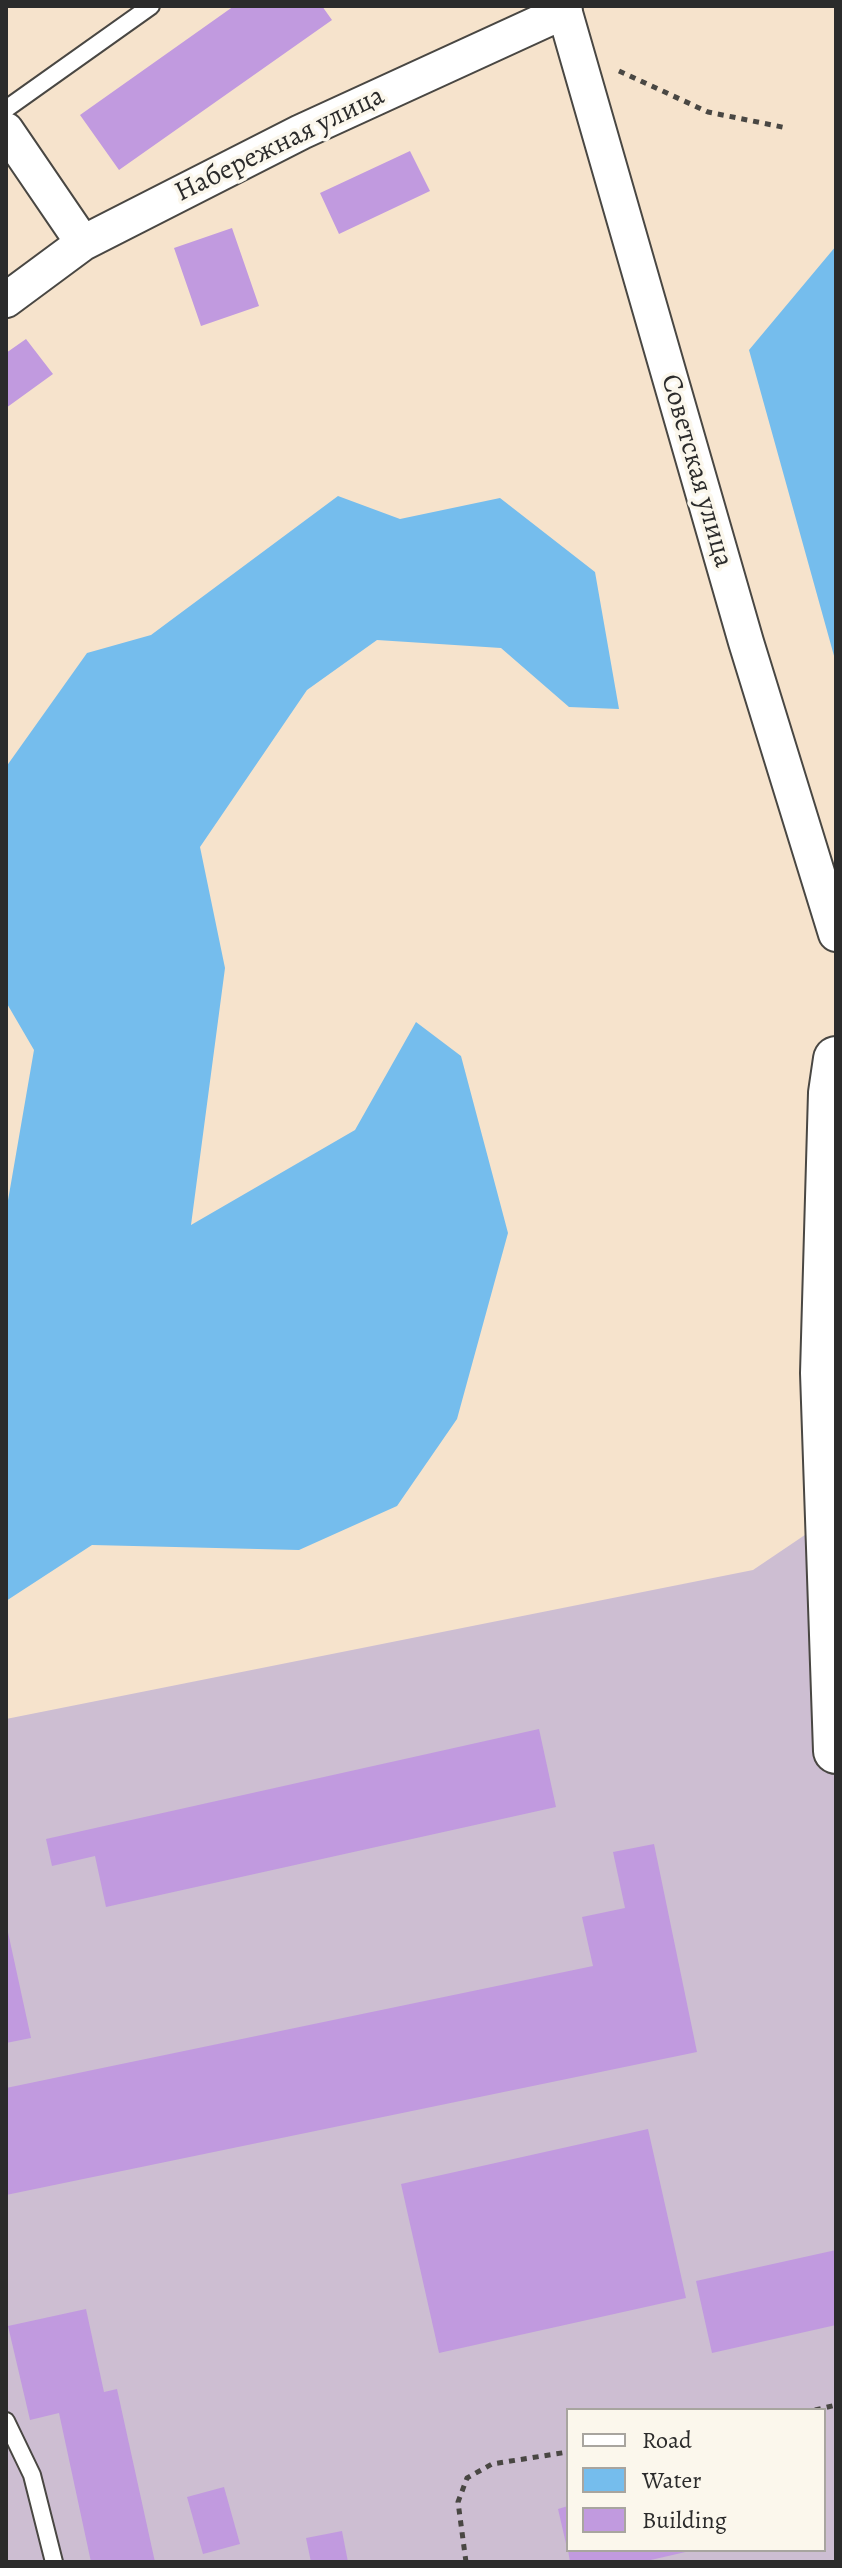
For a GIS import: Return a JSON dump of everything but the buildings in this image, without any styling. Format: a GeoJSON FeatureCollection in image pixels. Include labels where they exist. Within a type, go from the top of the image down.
{"type":"FeatureCollection","features":[{"type":"Feature","properties":{"kind":"street","name":"Советская улица"},"geometry":{"type":"LineString","coordinates":[[564,9],[746,642],[836,934]]}},
{"type":"Feature","properties":{"kind":"street","name":"Набережная улица"},"geometry":{"type":"LineString","coordinates":[[6,300],[83,243],[301,132],[564,9]]}},
{"type":"Feature","properties":{"kind":"street"},"geometry":{"type":"LineString","coordinates":[[6,130],[83,243]]}},
{"type":"Feature","properties":{"kind":"street"},"geometry":{"type":"LineString","coordinates":[[836,1059],[831,1093],[823,1373],[836,1751]]}},
{"type":"Feature","properties":{"kind":"lane"},"geometry":{"type":"LineString","coordinates":[[6,109],[151,6]]}},
{"type":"Feature","properties":{"kind":"lane"},"geometry":{"type":"LineString","coordinates":[[6,2421],[32,2475],[54,2562]]}},
{"type":"Feature","properties":{"kind":"path"},"geometry":{"type":"LineString","coordinates":[[576,50],[708,112],[787,128]]}},
{"type":"Feature","properties":{"kind":"path"},"geometry":{"type":"LineString","coordinates":[[466,2562],[458,2502],[467,2478],[492,2464],[566,2452]]}},
{"type":"Feature","properties":{"kind":"shaded area"},"geometry":{"type":"Polygon","coordinates":[[[836,1514],[836,2562],[6,2562],[6,1719],[753,1570],[836,1514]]]}},
{"type":"Feature","properties":{"kind":"water"},"geometry":{"type":"Polygon","coordinates":[[[836,246],[836,663],[749,350],[836,246]]]}},
{"type":"Feature","properties":{"kind":"water"},"geometry":{"type":"Polygon","coordinates":[[[338,496],[400,519],[500,498],[595,572],[619,709],[569,707],[501,648],[377,640],[307,690],[200,847],[225,968],[191,1225],[355,1130],[416,1022],[461,1056],[508,1233],[457,1419],[397,1506],[299,1550],[92,1545],[6,1601],[6,1212],[34,1050],[6,1002],[6,767],[87,653],[151,635],[338,496]]]}}]}
